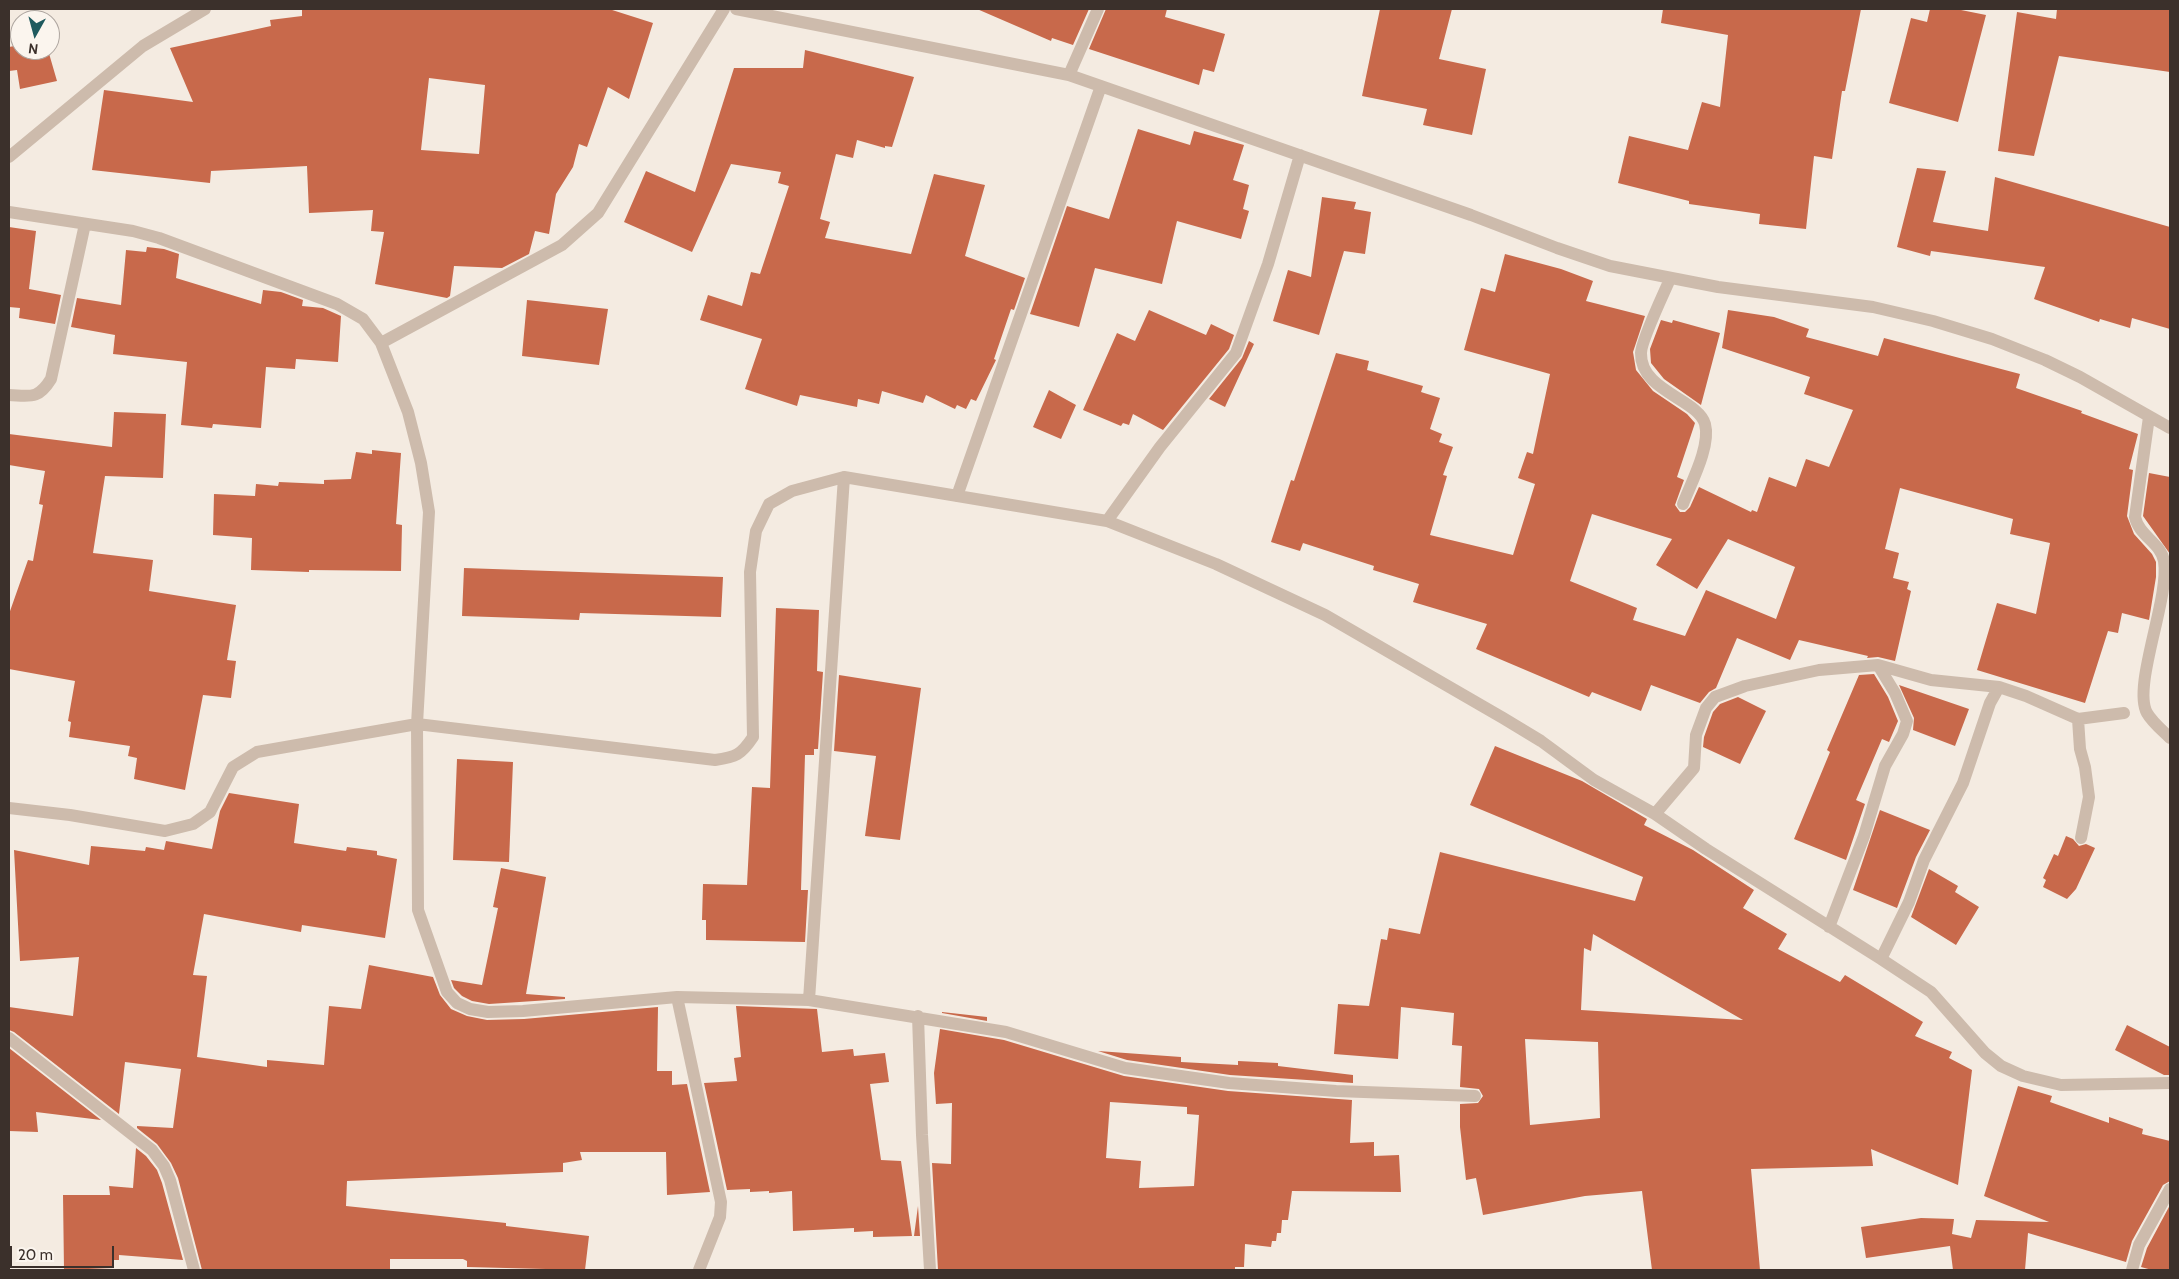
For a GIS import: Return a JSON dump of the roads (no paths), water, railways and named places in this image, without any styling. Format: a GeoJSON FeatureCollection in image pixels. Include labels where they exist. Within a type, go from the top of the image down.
{"type":"FeatureCollection","features":[{"type":"Feature","properties":{"kind":"street"},"geometry":{"type":"LineString","coordinates":[[9,156],[143,46],[205,9]]}},
{"type":"Feature","properties":{"kind":"street"},"geometry":{"type":"LineString","coordinates":[[381,343],[562,245],[581,230],[598,213],[724,9]]}},
{"type":"Feature","properties":{"kind":"street"},"geometry":{"type":"LineString","coordinates":[[736,9],[1069,76],[1471,215],[1610,266],[1670,279],[1873,307],[1933,320],[1992,339],[2045,360],[2080,377],[2170,428]]}},
{"type":"Feature","properties":{"kind":"street"},"geometry":{"type":"LineString","coordinates":[[1069,76],[1098,9]]}},
{"type":"Feature","properties":{"kind":"street"},"geometry":{"type":"LineString","coordinates":[[957,496],[1101,86]]}},
{"type":"Feature","properties":{"kind":"street"},"geometry":{"type":"LineString","coordinates":[[1107,521],[1160,447],[1236,353],[1268,264],[1300,155]]}},
{"type":"Feature","properties":{"kind":"street"},"geometry":{"type":"LineString","coordinates":[[9,212],[133,231],[159,238],[337,304],[363,319],[381,343],[408,412],[422,463],[429,512],[417,724],[418,910],[448,992],[456,1003],[470,1009],[488,1012],[523,1011],[677,997],[809,1000],[918,1016],[1006,1032],[1125,1068],[1229,1083],[1336,1091],[1476,1096]]}},
{"type":"Feature","properties":{"kind":"street"},"geometry":{"type":"LineString","coordinates":[[9,395],[34,396],[42,392],[51,379],[85,224]]}},
{"type":"Feature","properties":{"kind":"street"},"geometry":{"type":"LineString","coordinates":[[1670,279],[1641,353],[1644,366],[1652,380],[1700,415],[1705,424],[1705,440],[1702,455],[1683,504]]}},
{"type":"Feature","properties":{"kind":"street"},"geometry":{"type":"LineString","coordinates":[[2149,417],[2136,517],[2140,529],[2159,549],[2164,561],[2163,588],[2143,694],[2146,713],[2170,738]]}},
{"type":"Feature","properties":{"kind":"street"},"geometry":{"type":"LineString","coordinates":[[809,1000],[844,478]]}},
{"type":"Feature","properties":{"kind":"street"},"geometry":{"type":"LineString","coordinates":[[9,808],[70,815],[165,831],[178,829],[193,824],[210,812],[233,767],[257,752],[417,724],[715,760],[732,757],[743,752],[753,737],[750,572],[756,532],[769,504],[792,491],[844,478],[1107,521],[1216,564],[1325,615],[1503,718],[1548,746],[1594,780],[1655,814],[1706,849],[1829,927],[1882,958],[1931,992],[1985,1053],[2001,1066],[2023,1076],[2061,1085],[2170,1083]]}},
{"type":"Feature","properties":{"kind":"street"},"geometry":{"type":"LineString","coordinates":[[1655,814],[1694,768],[1696,735],[1706,708],[1715,697],[1745,686],[1819,670],[1878,665],[1931,680],[1999,687],[2026,696],[2078,719],[2124,713]]}},
{"type":"Feature","properties":{"kind":"street"},"geometry":{"type":"LineString","coordinates":[[1829,927],[1864,836],[1883,772],[1903,734],[1906,721],[1895,693],[1878,665]]}},
{"type":"Feature","properties":{"kind":"street"},"geometry":{"type":"LineString","coordinates":[[1882,958],[1909,902],[1924,860],[1963,783],[1990,703],[1999,687]]}},
{"type":"Feature","properties":{"kind":"street"},"geometry":{"type":"LineString","coordinates":[[2078,719],[2080,749],[2085,767],[2089,797],[2081,838]]}},
{"type":"Feature","properties":{"kind":"street"},"geometry":{"type":"LineString","coordinates":[[677,997],[721,1202],[720,1217],[699,1270]]}},
{"type":"Feature","properties":{"kind":"street"},"geometry":{"type":"LineString","coordinates":[[918,1016],[922,1135],[930,1270]]}},
{"type":"Feature","properties":{"kind":"street"},"geometry":{"type":"LineString","coordinates":[[9,1038],[152,1150],[164,1166],[170,1180],[194,1270]]}},
{"type":"Feature","properties":{"kind":"street"},"geometry":{"type":"LineString","coordinates":[[2132,1270],[2139,1245],[2170,1189]]}}]}
